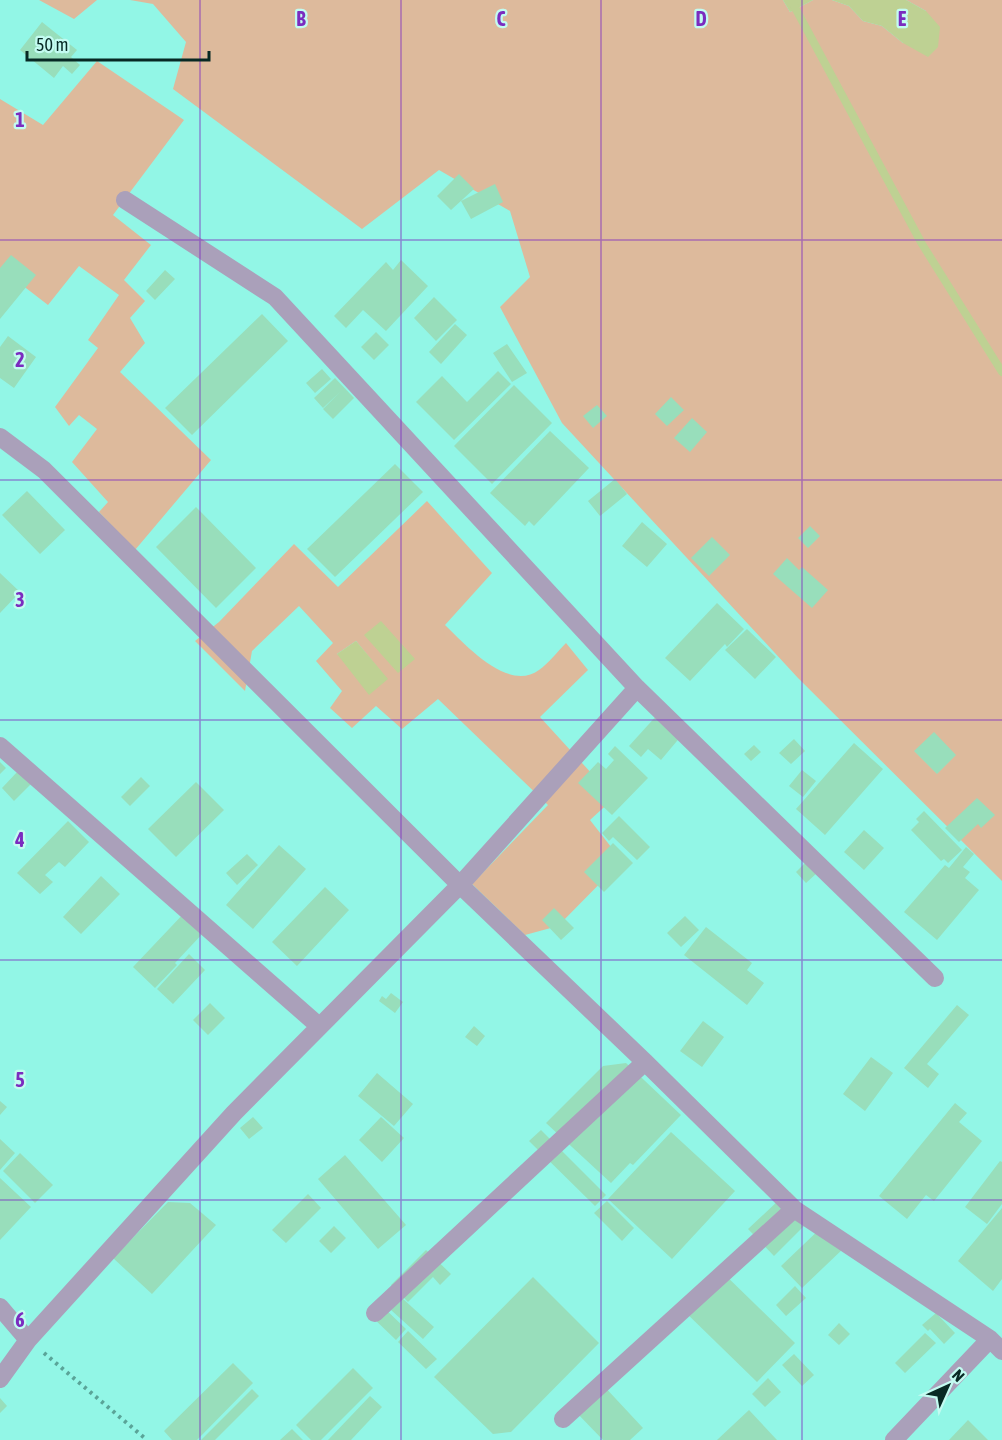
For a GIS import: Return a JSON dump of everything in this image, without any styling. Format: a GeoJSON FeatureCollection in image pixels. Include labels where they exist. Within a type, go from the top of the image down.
{"type":"FeatureCollection","features":[{"type":"Feature","properties":{"kind":"street"},"geometry":{"type":"LineString","coordinates":[[125,200],[275,297],[637,688],[935,978]]}},
{"type":"Feature","properties":{"kind":"street"},"geometry":{"type":"LineString","coordinates":[[0,436],[44,470],[460,885],[794,1209],[996,1345],[894,1440]]}},
{"type":"Feature","properties":{"kind":"street"},"geometry":{"type":"LineString","coordinates":[[0,1379],[28,1340],[234,1113],[460,885],[637,688]]}},
{"type":"Feature","properties":{"kind":"street"},"geometry":{"type":"LineString","coordinates":[[0,746],[319,1026]]}},
{"type":"Feature","properties":{"kind":"street"},"geometry":{"type":"LineString","coordinates":[[375,1313],[645,1062]]}},
{"type":"Feature","properties":{"kind":"street"},"geometry":{"type":"LineString","coordinates":[[563,1419],[794,1209]]}},
{"type":"Feature","properties":{"kind":"street"},"geometry":{"type":"LineString","coordinates":[[0,1307],[28,1340]]}},
{"type":"Feature","properties":{"kind":"path"},"geometry":{"type":"LineString","coordinates":[[28,1340],[147,1440]]}},
{"type":"Feature","properties":{"kind":"shaded area"},"geometry":{"type":"Polygon","coordinates":[[[39,0],[97,0],[74,19],[39,0]]]}},
{"type":"Feature","properties":{"kind":"shaded area"},"geometry":{"type":"Polygon","coordinates":[[[130,0],[783,0],[790,12],[813,0],[832,0],[849,6],[863,21],[882,26],[903,43],[926,11],[906,0],[1002,0],[1002,881],[798,678],[562,423],[500,307],[530,277],[510,211],[439,170],[362,229],[173,89],[186,42],[153,4],[130,0]]]}},
{"type":"Feature","properties":{"kind":"shaded area"},"geometry":{"type":"Polygon","coordinates":[[[783,0],[813,0],[790,12],[783,0]]]}},
{"type":"Feature","properties":{"kind":"shaded area"},"geometry":{"type":"Polygon","coordinates":[[[832,0],[906,0],[926,11],[940,27],[938,47],[928,57],[903,43],[882,26],[863,21],[849,6],[832,0]]]}},
{"type":"Feature","properties":{"kind":"shaded area"},"geometry":{"type":"Polygon","coordinates":[[[97,61],[184,120],[113,215],[151,245],[124,280],[145,301],[130,318],[145,343],[120,372],[211,460],[135,550],[99,512],[108,502],[72,462],[97,429],[79,415],[69,426],[55,407],[98,348],[88,340],[119,295],[79,266],[48,305],[0,268],[0,99],[43,125],[97,61]]]}},
{"type":"Feature","properties":{"kind":"shaded area"},"geometry":{"type":"Polygon","coordinates":[[[427,501],[492,573],[445,625],[475,654],[501,671],[514,675],[527,675],[539,670],[566,643],[588,670],[540,717],[614,798],[590,820],[622,861],[558,926],[525,935],[472,884],[548,805],[438,699],[402,729],[376,706],[352,728],[330,708],[342,691],[316,661],[333,643],[299,606],[252,651],[245,691],[195,641],[219,622],[294,544],[338,587],[427,501]],[[356,641],[337,654],[387,679],[356,641]]]}},
{"type":"Feature","properties":{"kind":"shaded area"},"geometry":{"type":"Polygon","coordinates":[[[381,621],[415,659],[398,673],[364,635],[381,621]]]}},
{"type":"Feature","properties":{"kind":"shaded area"},"geometry":{"type":"Polygon","coordinates":[[[356,641],[388,679],[369,695],[337,654],[356,641]]]}},
{"type":"Feature","properties":{"kind":"building"},"geometry":{"type":"Polygon","coordinates":[[[42,22],[77,50],[71,57],[80,65],[72,74],[63,66],[54,78],[20,50],[42,22]]]}},
{"type":"Feature","properties":{"kind":"building"},"geometry":{"type":"Polygon","coordinates":[[[459,174],[474,189],[451,210],[437,196],[459,174]]]}},
{"type":"Feature","properties":{"kind":"building"},"geometry":{"type":"Polygon","coordinates":[[[495,184],[503,202],[471,219],[461,201],[495,184]]]}},
{"type":"Feature","properties":{"kind":"building"},"geometry":{"type":"Polygon","coordinates":[[[11,255],[36,275],[0,319],[0,268],[11,255]]]}},
{"type":"Feature","properties":{"kind":"building"},"geometry":{"type":"Polygon","coordinates":[[[401,260],[428,286],[386,331],[363,310],[346,328],[334,316],[386,262],[393,270],[401,260]]]}},
{"type":"Feature","properties":{"kind":"building"},"geometry":{"type":"Polygon","coordinates":[[[165,270],[175,279],[155,300],[146,291],[165,270]]]}},
{"type":"Feature","properties":{"kind":"building"},"geometry":{"type":"Polygon","coordinates":[[[434,297],[457,320],[436,341],[414,318],[434,297]]]}},
{"type":"Feature","properties":{"kind":"building"},"geometry":{"type":"Polygon","coordinates":[[[262,314],[288,341],[192,435],[165,408],[262,314]]]}},
{"type":"Feature","properties":{"kind":"building"},"geometry":{"type":"Polygon","coordinates":[[[455,324],[467,335],[441,364],[429,352],[455,324]]]}},
{"type":"Feature","properties":{"kind":"building"},"geometry":{"type":"Polygon","coordinates":[[[376,332],[389,345],[374,360],[361,347],[376,332]]]}},
{"type":"Feature","properties":{"kind":"building"},"geometry":{"type":"Polygon","coordinates":[[[8,336],[36,357],[14,388],[0,378],[0,347],[8,336]]]}},
{"type":"Feature","properties":{"kind":"building"},"geometry":{"type":"Polygon","coordinates":[[[507,344],[527,373],[512,382],[493,353],[507,344]]]}},
{"type":"Feature","properties":{"kind":"building"},"geometry":{"type":"Polygon","coordinates":[[[322,369],[331,379],[315,393],[306,383],[322,369]]]}},
{"type":"Feature","properties":{"kind":"building"},"geometry":{"type":"Polygon","coordinates":[[[498,371],[511,384],[454,440],[416,402],[442,376],[467,402],[498,371]]]}},
{"type":"Feature","properties":{"kind":"building"},"geometry":{"type":"Polygon","coordinates":[[[335,378],[354,398],[333,419],[323,409],[340,392],[323,408],[314,398],[335,378]]]}},
{"type":"Feature","properties":{"kind":"building"},"geometry":{"type":"Polygon","coordinates":[[[514,385],[552,423],[492,484],[454,446],[514,385]]]}},
{"type":"Feature","properties":{"kind":"building"},"geometry":{"type":"Polygon","coordinates":[[[671,397],[684,410],[667,426],[655,414],[671,397]]]}},
{"type":"Feature","properties":{"kind":"building"},"geometry":{"type":"Polygon","coordinates":[[[597,405],[607,416],[593,428],[583,416],[597,405]]]}},
{"type":"Feature","properties":{"kind":"building"},"geometry":{"type":"Polygon","coordinates":[[[692,418],[707,432],[690,452],[674,438],[692,418]]]}},
{"type":"Feature","properties":{"kind":"building"},"geometry":{"type":"Polygon","coordinates":[[[550,431],[589,468],[534,526],[529,521],[525,526],[490,493],[550,431]]]}},
{"type":"Feature","properties":{"kind":"building"},"geometry":{"type":"Polygon","coordinates":[[[395,464],[423,492],[335,577],[307,549],[395,464]]]}},
{"type":"Feature","properties":{"kind":"building"},"geometry":{"type":"Polygon","coordinates":[[[615,479],[627,494],[600,516],[588,501],[615,479]]]}},
{"type":"Feature","properties":{"kind":"building"},"geometry":{"type":"Polygon","coordinates":[[[27,491],[65,530],[40,554],[2,515],[27,491]]]}},
{"type":"Feature","properties":{"kind":"building"},"geometry":{"type":"Polygon","coordinates":[[[196,507],[256,568],[216,608],[156,547],[196,507]]]}},
{"type":"Feature","properties":{"kind":"building"},"geometry":{"type":"Polygon","coordinates":[[[642,522],[667,544],[647,567],[622,546],[642,522]]]}},
{"type":"Feature","properties":{"kind":"building"},"geometry":{"type":"Polygon","coordinates":[[[810,526],[820,536],[808,548],[798,538],[810,526]]]}},
{"type":"Feature","properties":{"kind":"building"},"geometry":{"type":"Polygon","coordinates":[[[712,537],[730,555],[709,576],[691,558],[712,537]]]}},
{"type":"Feature","properties":{"kind":"building"},"geometry":{"type":"Polygon","coordinates":[[[787,558],[799,570],[802,567],[828,590],[812,608],[773,574],[787,558]]]}},
{"type":"Feature","properties":{"kind":"building"},"geometry":{"type":"Polygon","coordinates":[[[0,573],[20,592],[0,613],[0,573]]]}},
{"type":"Feature","properties":{"kind":"building"},"geometry":{"type":"Polygon","coordinates":[[[717,603],[744,629],[727,647],[725,644],[690,681],[665,658],[717,603]]]}},
{"type":"Feature","properties":{"kind":"building"},"geometry":{"type":"Polygon","coordinates":[[[747,629],[776,657],[755,679],[725,650],[747,629]]]}},
{"type":"Feature","properties":{"kind":"building"},"geometry":{"type":"Polygon","coordinates":[[[658,714],[682,735],[661,760],[648,749],[641,757],[629,746],[658,714]]]}},
{"type":"Feature","properties":{"kind":"building"},"geometry":{"type":"Polygon","coordinates":[[[934,732],[956,755],[937,774],[914,751],[934,732]]]}},
{"type":"Feature","properties":{"kind":"building"},"geometry":{"type":"Polygon","coordinates":[[[794,739],[805,751],[791,764],[779,753],[794,739]]]}},
{"type":"Feature","properties":{"kind":"building"},"geometry":{"type":"Polygon","coordinates":[[[854,743],[883,769],[825,835],[796,809],[854,743]]]}},
{"type":"Feature","properties":{"kind":"building"},"geometry":{"type":"Polygon","coordinates":[[[754,745],[761,752],[751,761],[744,754],[754,745]]]}},
{"type":"Feature","properties":{"kind":"building"},"geometry":{"type":"Polygon","coordinates":[[[615,746],[648,778],[612,815],[578,783],[598,762],[606,769],[614,760],[608,754],[615,746]]]}},
{"type":"Feature","properties":{"kind":"building"},"geometry":{"type":"Polygon","coordinates":[[[0,762],[6,768],[0,774],[0,762]]]}},
{"type":"Feature","properties":{"kind":"building"},"geometry":{"type":"Polygon","coordinates":[[[802,770],[816,781],[803,797],[789,786],[802,770]]]}},
{"type":"Feature","properties":{"kind":"building"},"geometry":{"type":"Polygon","coordinates":[[[18,771],[31,784],[14,801],[2,788],[18,771]]]}},
{"type":"Feature","properties":{"kind":"building"},"geometry":{"type":"Polygon","coordinates":[[[141,777],[150,786],[130,806],[121,797],[141,777]]]}},
{"type":"Feature","properties":{"kind":"building"},"geometry":{"type":"Polygon","coordinates":[[[196,782],[224,810],[176,857],[148,829],[196,782]]]}},
{"type":"Feature","properties":{"kind":"building"},"geometry":{"type":"Polygon","coordinates":[[[977,798],[995,815],[981,828],[978,824],[959,842],[945,828],[977,798]]]}},
{"type":"Feature","properties":{"kind":"building"},"geometry":{"type":"Polygon","coordinates":[[[924,811],[962,850],[948,863],[944,859],[941,861],[911,830],[919,822],[916,819],[924,811]]]}},
{"type":"Feature","properties":{"kind":"building"},"geometry":{"type":"Polygon","coordinates":[[[619,816],[650,847],[637,860],[613,837],[609,841],[602,833],[619,816]]]}},
{"type":"Feature","properties":{"kind":"building"},"geometry":{"type":"Polygon","coordinates":[[[68,821],[89,842],[65,867],[59,862],[45,875],[53,882],[40,894],[17,873],[68,821]]]}},
{"type":"Feature","properties":{"kind":"building"},"geometry":{"type":"Polygon","coordinates":[[[864,830],[884,848],[864,870],[844,852],[864,830]]]}},
{"type":"Feature","properties":{"kind":"building"},"geometry":{"type":"Polygon","coordinates":[[[613,843],[633,863],[604,892],[584,872],[613,843]]]}},
{"type":"Feature","properties":{"kind":"building"},"geometry":{"type":"Polygon","coordinates":[[[279,845],[306,869],[253,929],[226,905],[279,845]]]}},
{"type":"Feature","properties":{"kind":"building"},"geometry":{"type":"Polygon","coordinates":[[[966,847],[974,854],[963,867],[970,872],[965,878],[979,890],[937,940],[904,912],[945,865],[949,868],[966,847]]]}},
{"type":"Feature","properties":{"kind":"building"},"geometry":{"type":"Polygon","coordinates":[[[247,854],[258,865],[237,885],[226,873],[247,854]]]}},
{"type":"Feature","properties":{"kind":"building"},"geometry":{"type":"Polygon","coordinates":[[[807,861],[818,872],[806,883],[796,872],[807,861]]]}},
{"type":"Feature","properties":{"kind":"building"},"geometry":{"type":"Polygon","coordinates":[[[101,876],[120,894],[81,934],[63,917],[101,876]]]}},
{"type":"Feature","properties":{"kind":"building"},"geometry":{"type":"Polygon","coordinates":[[[325,887],[349,910],[297,966],[272,942],[325,887]]]}},
{"type":"Feature","properties":{"kind":"building"},"geometry":{"type":"Polygon","coordinates":[[[554,908],[574,928],[561,940],[542,920],[554,908]]]}},
{"type":"Feature","properties":{"kind":"building"},"geometry":{"type":"Polygon","coordinates":[[[187,910],[205,931],[155,988],[133,967],[187,910]]]}},
{"type":"Feature","properties":{"kind":"building"},"geometry":{"type":"Polygon","coordinates":[[[685,916],[699,930],[681,947],[667,933],[685,916]]]}},
{"type":"Feature","properties":{"kind":"building"},"geometry":{"type":"Polygon","coordinates":[[[706,927],[752,963],[747,970],[764,983],[747,1005],[684,955],[706,927]]]}},
{"type":"Feature","properties":{"kind":"building"},"geometry":{"type":"Polygon","coordinates":[[[189,954],[205,970],[173,1004],[157,989],[189,954]]]}},
{"type":"Feature","properties":{"kind":"building"},"geometry":{"type":"Polygon","coordinates":[[[391,993],[403,1002],[395,1013],[379,1001],[382,996],[386,999],[391,993]]]}},
{"type":"Feature","properties":{"kind":"building"},"geometry":{"type":"Polygon","coordinates":[[[210,1003],[225,1018],[208,1035],[193,1020],[210,1003]]]}},
{"type":"Feature","properties":{"kind":"building"},"geometry":{"type":"Polygon","coordinates":[[[957,1005],[969,1015],[927,1064],[939,1074],[928,1088],[904,1068],[957,1005]]]}},
{"type":"Feature","properties":{"kind":"building"},"geometry":{"type":"Polygon","coordinates":[[[703,1021],[724,1037],[702,1067],[680,1051],[703,1021]]]}},
{"type":"Feature","properties":{"kind":"building"},"geometry":{"type":"Polygon","coordinates":[[[474,1026],[485,1036],[477,1046],[465,1037],[474,1026]]]}},
{"type":"Feature","properties":{"kind":"building"},"geometry":{"type":"Polygon","coordinates":[[[871,1057],[893,1073],[865,1111],[843,1094],[871,1057]]]}},
{"type":"Feature","properties":{"kind":"building"},"geometry":{"type":"Polygon","coordinates":[[[626,1063],[681,1115],[633,1165],[630,1163],[611,1183],[546,1123],[603,1066],[626,1063]]]}},
{"type":"Feature","properties":{"kind":"building"},"geometry":{"type":"Polygon","coordinates":[[[377,1073],[413,1104],[394,1126],[358,1096],[377,1073]]]}},
{"type":"Feature","properties":{"kind":"building"},"geometry":{"type":"Polygon","coordinates":[[[0,1101],[7,1107],[0,1115],[0,1101]]]}},
{"type":"Feature","properties":{"kind":"building"},"geometry":{"type":"Polygon","coordinates":[[[955,1103],[967,1113],[959,1122],[982,1141],[934,1201],[926,1195],[907,1219],[879,1196],[955,1103]]]}},
{"type":"Feature","properties":{"kind":"building"},"geometry":{"type":"Polygon","coordinates":[[[253,1117],[263,1128],[249,1139],[240,1128],[253,1117]]]}},
{"type":"Feature","properties":{"kind":"building"},"geometry":{"type":"Polygon","coordinates":[[[381,1117],[404,1138],[382,1162],[359,1140],[381,1117]]]}},
{"type":"Feature","properties":{"kind":"building"},"geometry":{"type":"Polygon","coordinates":[[[541,1130],[606,1195],[595,1206],[529,1141],[541,1130]]]}},
{"type":"Feature","properties":{"kind":"building"},"geometry":{"type":"Polygon","coordinates":[[[671,1132],[735,1191],[672,1259],[608,1199],[671,1132]]]}},
{"type":"Feature","properties":{"kind":"building"},"geometry":{"type":"Polygon","coordinates":[[[0,1139],[15,1153],[0,1170],[0,1139]]]}},
{"type":"Feature","properties":{"kind":"building"},"geometry":{"type":"Polygon","coordinates":[[[20,1153],[53,1185],[35,1203],[3,1171],[20,1153]]]}},
{"type":"Feature","properties":{"kind":"building"},"geometry":{"type":"Polygon","coordinates":[[[345,1155],[406,1225],[378,1249],[318,1179],[345,1155]]]}},
{"type":"Feature","properties":{"kind":"building"},"geometry":{"type":"Polygon","coordinates":[[[1000,1161],[1002,1162],[1002,1204],[987,1224],[965,1207],[1000,1161]]]}},
{"type":"Feature","properties":{"kind":"building"},"geometry":{"type":"Polygon","coordinates":[[[0,1178],[31,1207],[0,1240],[0,1178]]]}},
{"type":"Feature","properties":{"kind":"building"},"geometry":{"type":"Polygon","coordinates":[[[790,1192],[814,1216],[774,1256],[748,1229],[790,1192]]]}},
{"type":"Feature","properties":{"kind":"building"},"geometry":{"type":"Polygon","coordinates":[[[308,1194],[321,1208],[286,1243],[272,1230],[308,1194]]]}},
{"type":"Feature","properties":{"kind":"building"},"geometry":{"type":"Polygon","coordinates":[[[607,1201],[634,1228],[622,1241],[594,1213],[607,1201]]]}},
{"type":"Feature","properties":{"kind":"building"},"geometry":{"type":"Polygon","coordinates":[[[168,1202],[190,1203],[216,1225],[152,1294],[113,1258],[168,1202]]]}},
{"type":"Feature","properties":{"kind":"building"},"geometry":{"type":"Polygon","coordinates":[[[1002,1208],[1002,1279],[993,1291],[958,1261],[1002,1208]]]}},
{"type":"Feature","properties":{"kind":"building"},"geometry":{"type":"Polygon","coordinates":[[[824,1225],[845,1247],[802,1288],[781,1266],[824,1225]]]}},
{"type":"Feature","properties":{"kind":"building"},"geometry":{"type":"Polygon","coordinates":[[[334,1226],[346,1238],[331,1253],[319,1241],[334,1226]]]}},
{"type":"Feature","properties":{"kind":"building"},"geometry":{"type":"Polygon","coordinates":[[[426,1250],[451,1274],[440,1285],[433,1277],[408,1302],[391,1285],[426,1250]]]}},
{"type":"Feature","properties":{"kind":"building"},"geometry":{"type":"Polygon","coordinates":[[[718,1268],[795,1343],[757,1382],[680,1307],[718,1268]]]}},
{"type":"Feature","properties":{"kind":"building"},"geometry":{"type":"Polygon","coordinates":[[[533,1277],[599,1343],[511,1432],[493,1434],[434,1377],[533,1277]]]}},
{"type":"Feature","properties":{"kind":"building"},"geometry":{"type":"Polygon","coordinates":[[[795,1286],[806,1298],[786,1316],[776,1305],[795,1286]]]}},
{"type":"Feature","properties":{"kind":"building"},"geometry":{"type":"Polygon","coordinates":[[[402,1298],[434,1327],[423,1339],[391,1310],[402,1298]]]}},
{"type":"Feature","properties":{"kind":"building"},"geometry":{"type":"Polygon","coordinates":[[[380,1304],[406,1329],[396,1340],[370,1315],[380,1304]]]}},
{"type":"Feature","properties":{"kind":"building"},"geometry":{"type":"Polygon","coordinates":[[[936,1313],[955,1333],[944,1344],[930,1329],[928,1331],[922,1325],[936,1313]]]}},
{"type":"Feature","properties":{"kind":"building"},"geometry":{"type":"Polygon","coordinates":[[[839,1323],[850,1334],[839,1345],[828,1335],[839,1323]]]}},
{"type":"Feature","properties":{"kind":"building"},"geometry":{"type":"Polygon","coordinates":[[[408,1331],[437,1359],[426,1369],[398,1342],[408,1331]]]}},
{"type":"Feature","properties":{"kind":"building"},"geometry":{"type":"Polygon","coordinates":[[[925,1333],[936,1343],[905,1373],[895,1363],[925,1333]]]}},
{"type":"Feature","properties":{"kind":"building"},"geometry":{"type":"Polygon","coordinates":[[[794,1354],[814,1375],[802,1386],[782,1365],[794,1354]]]}},
{"type":"Feature","properties":{"kind":"building"},"geometry":{"type":"Polygon","coordinates":[[[233,1363],[253,1383],[197,1440],[172,1440],[164,1431],[233,1363]]]}},
{"type":"Feature","properties":{"kind":"building"},"geometry":{"type":"Polygon","coordinates":[[[353,1368],[373,1388],[321,1440],[311,1440],[296,1425],[353,1368]]]}},
{"type":"Feature","properties":{"kind":"building"},"geometry":{"type":"Polygon","coordinates":[[[768,1378],[781,1392],[765,1407],[752,1394],[768,1378]]]}},
{"type":"Feature","properties":{"kind":"building"},"geometry":{"type":"Polygon","coordinates":[[[602,1384],[643,1428],[630,1440],[603,1440],[574,1410],[602,1384]]]}},
{"type":"Feature","properties":{"kind":"building"},"geometry":{"type":"Polygon","coordinates":[[[252,1389],[259,1396],[215,1440],[201,1440],[252,1389]]]}},
{"type":"Feature","properties":{"kind":"building"},"geometry":{"type":"Polygon","coordinates":[[[370,1396],[382,1407],[351,1440],[328,1440],[370,1396]]]}},
{"type":"Feature","properties":{"kind":"building"},"geometry":{"type":"Polygon","coordinates":[[[0,1398],[7,1406],[0,1413],[0,1398]]]}},
{"type":"Feature","properties":{"kind":"building"},"geometry":{"type":"Polygon","coordinates":[[[749,1410],[777,1440],[717,1440],[749,1410]]]}},
{"type":"Feature","properties":{"kind":"building"},"geometry":{"type":"Polygon","coordinates":[[[968,1420],[988,1440],[949,1440],[968,1420]]]}},
{"type":"Feature","properties":{"kind":"building"},"geometry":{"type":"Polygon","coordinates":[[[292,1429],[303,1440],[280,1440],[292,1429]]]}},
{"type":"Feature","properties":{"kind":"waterway"},"geometry":{"type":"LineString","coordinates":[[791,0],[922,244],[1002,372]]}}]}
